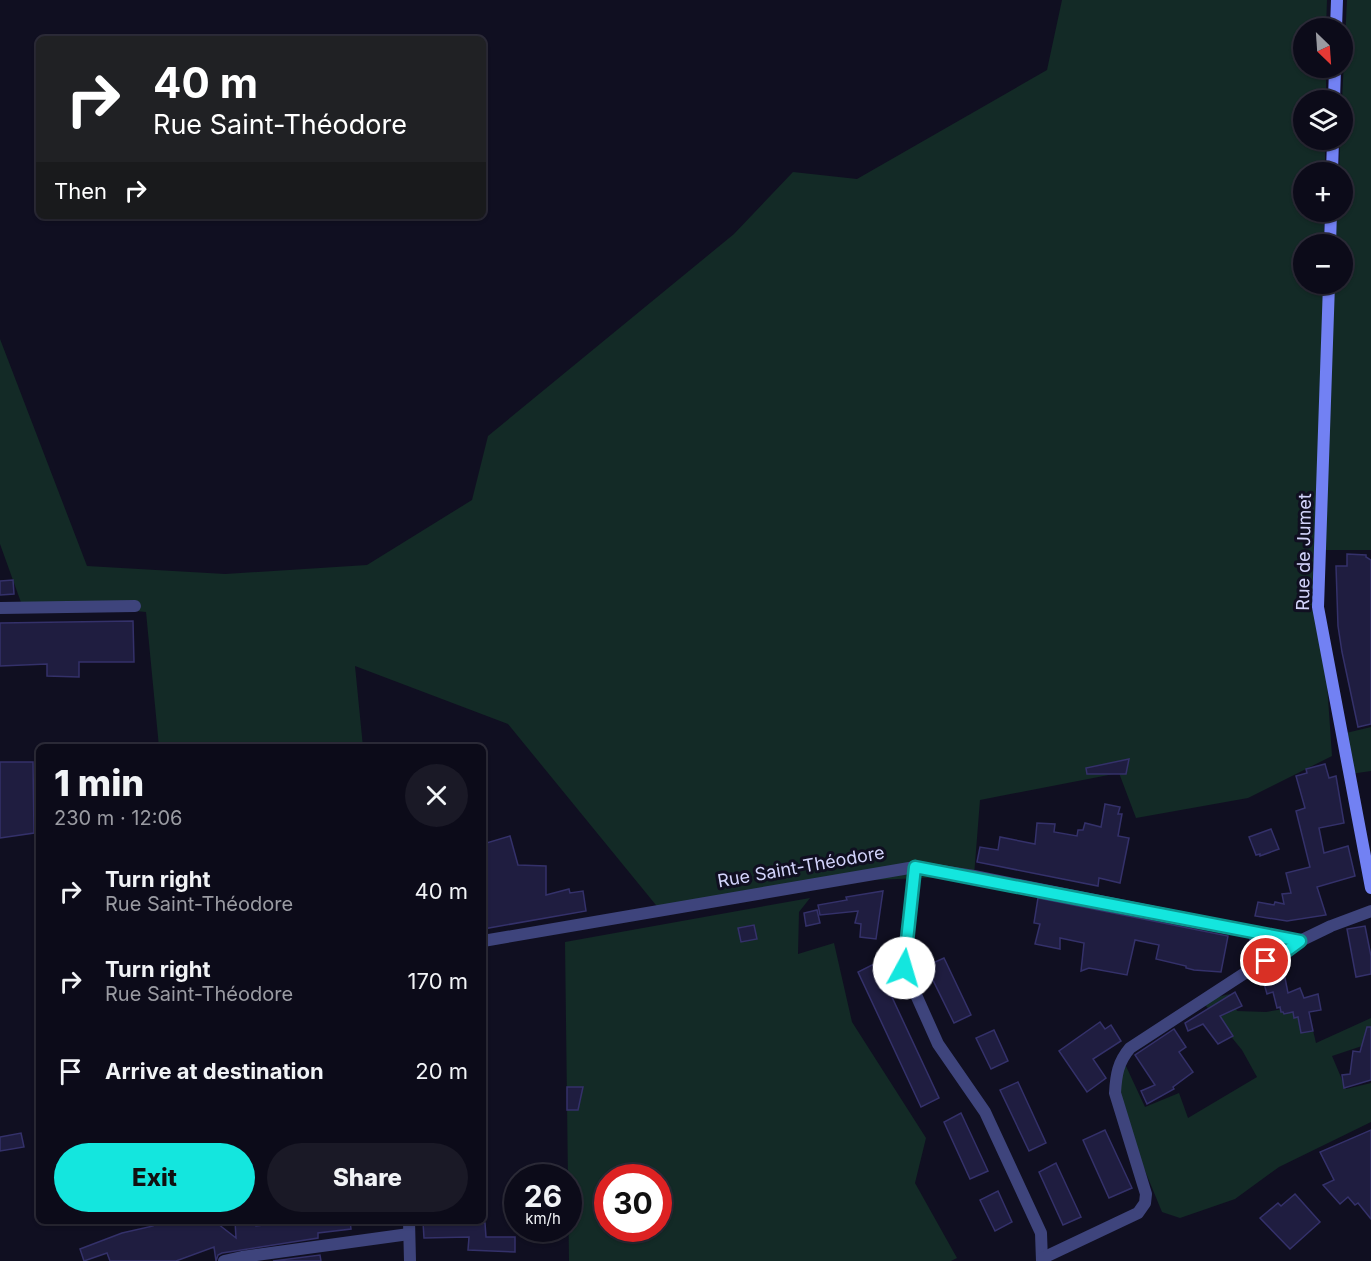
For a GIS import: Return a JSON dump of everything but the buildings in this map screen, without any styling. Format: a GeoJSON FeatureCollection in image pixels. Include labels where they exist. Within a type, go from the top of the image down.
{"type":"FeatureCollection","features":[{"type":"Feature","properties":{"kind":"street"},"geometry":{"type":"LineString","coordinates":[[1336,18],[1337,0]]}},
{"type":"Feature","properties":{"kind":"street","name":"Rue de Jumet"},"geometry":{"type":"LineString","coordinates":[[1329,294],[1318,607],[1371,888]]}},
{"type":"Feature","properties":{"kind":"street"},"geometry":{"type":"LineString","coordinates":[[0,608],[135,606]]}},
{"type":"Feature","properties":{"kind":"street"},"geometry":{"type":"LineString","coordinates":[[915,867],[904,968],[938,1044],[985,1112],[1041,1233],[1043,1259],[1138,1213],[1145,1203],[1146,1194],[1115,1093],[1115,1077],[1121,1058],[1130,1048],[1248,970],[1331,926],[1371,911]]}},
{"type":"Feature","properties":{"kind":"street","name":"Rue Saint-Théodore"},"geometry":{"type":"LineString","coordinates":[[486,940],[915,867],[1300,941]]}},
{"type":"Feature","properties":{"kind":"street"},"geometry":{"type":"LineString","coordinates":[[224,1261],[409,1227],[410,1261]]}},
{"type":"Feature","properties":{"kind":"green space"},"geometry":{"type":"Polygon","coordinates":[[[1062,0],[1327,0],[1326,18],[1293,18],[1293,78],[1326,78],[1326,90],[1293,90],[1293,150],[1325,150],[1325,162],[1293,162],[1293,222],[1324,222],[1324,234],[1293,234],[1293,294],[1353,294],[1353,234],[1336,234],[1336,222],[1353,222],[1353,162],[1339,162],[1340,150],[1353,150],[1353,90],[1342,90],[1343,78],[1353,78],[1353,18],[1346,18],[1347,0],[1371,0],[1371,550],[1321,550],[1320,581],[1332,756],[1248,798],[1136,818],[1119,773],[980,800],[974,876],[821,882],[660,910],[508,724],[355,666],[363,744],[159,744],[146,612],[93,607],[23,608],[0,544],[0,339],[87,566],[225,574],[367,565],[472,500],[488,436],[734,234],[793,172],[857,179],[1047,70],[1062,0]]]}},
{"type":"Feature","properties":{"kind":"green space"},"geometry":{"type":"Polygon","coordinates":[[[1371,727],[1371,771],[1350,774],[1342,734],[1371,727]]]}},
{"type":"Feature","properties":{"kind":"green space"},"geometry":{"type":"Polygon","coordinates":[[[810,898],[799,912],[798,954],[834,943],[852,1022],[926,1138],[915,1183],[957,1258],[951,1261],[569,1261],[569,1242],[582,1242],[582,1164],[568,1164],[565,942],[810,898]]]}},
{"type":"Feature","properties":{"kind":"green space"},"geometry":{"type":"Polygon","coordinates":[[[1230,994],[1237,1011],[1266,1012],[1307,1005],[1316,1043],[1371,1018],[1371,1043],[1332,1056],[1346,1089],[1371,1083],[1371,1122],[1279,1167],[1235,1199],[1180,1218],[1162,1212],[1120,1110],[1115,1077],[1125,1064],[1145,1107],[1179,1093],[1188,1118],[1257,1077],[1242,1050],[1202,1001],[1230,994]]]}},
{"type":"Feature","properties":{"kind":"route"},"geometry":{"type":"LineString","coordinates":[[904,968],[915,867],[974,876],[1300,941],[1285,952],[1266,961]]}}]}
